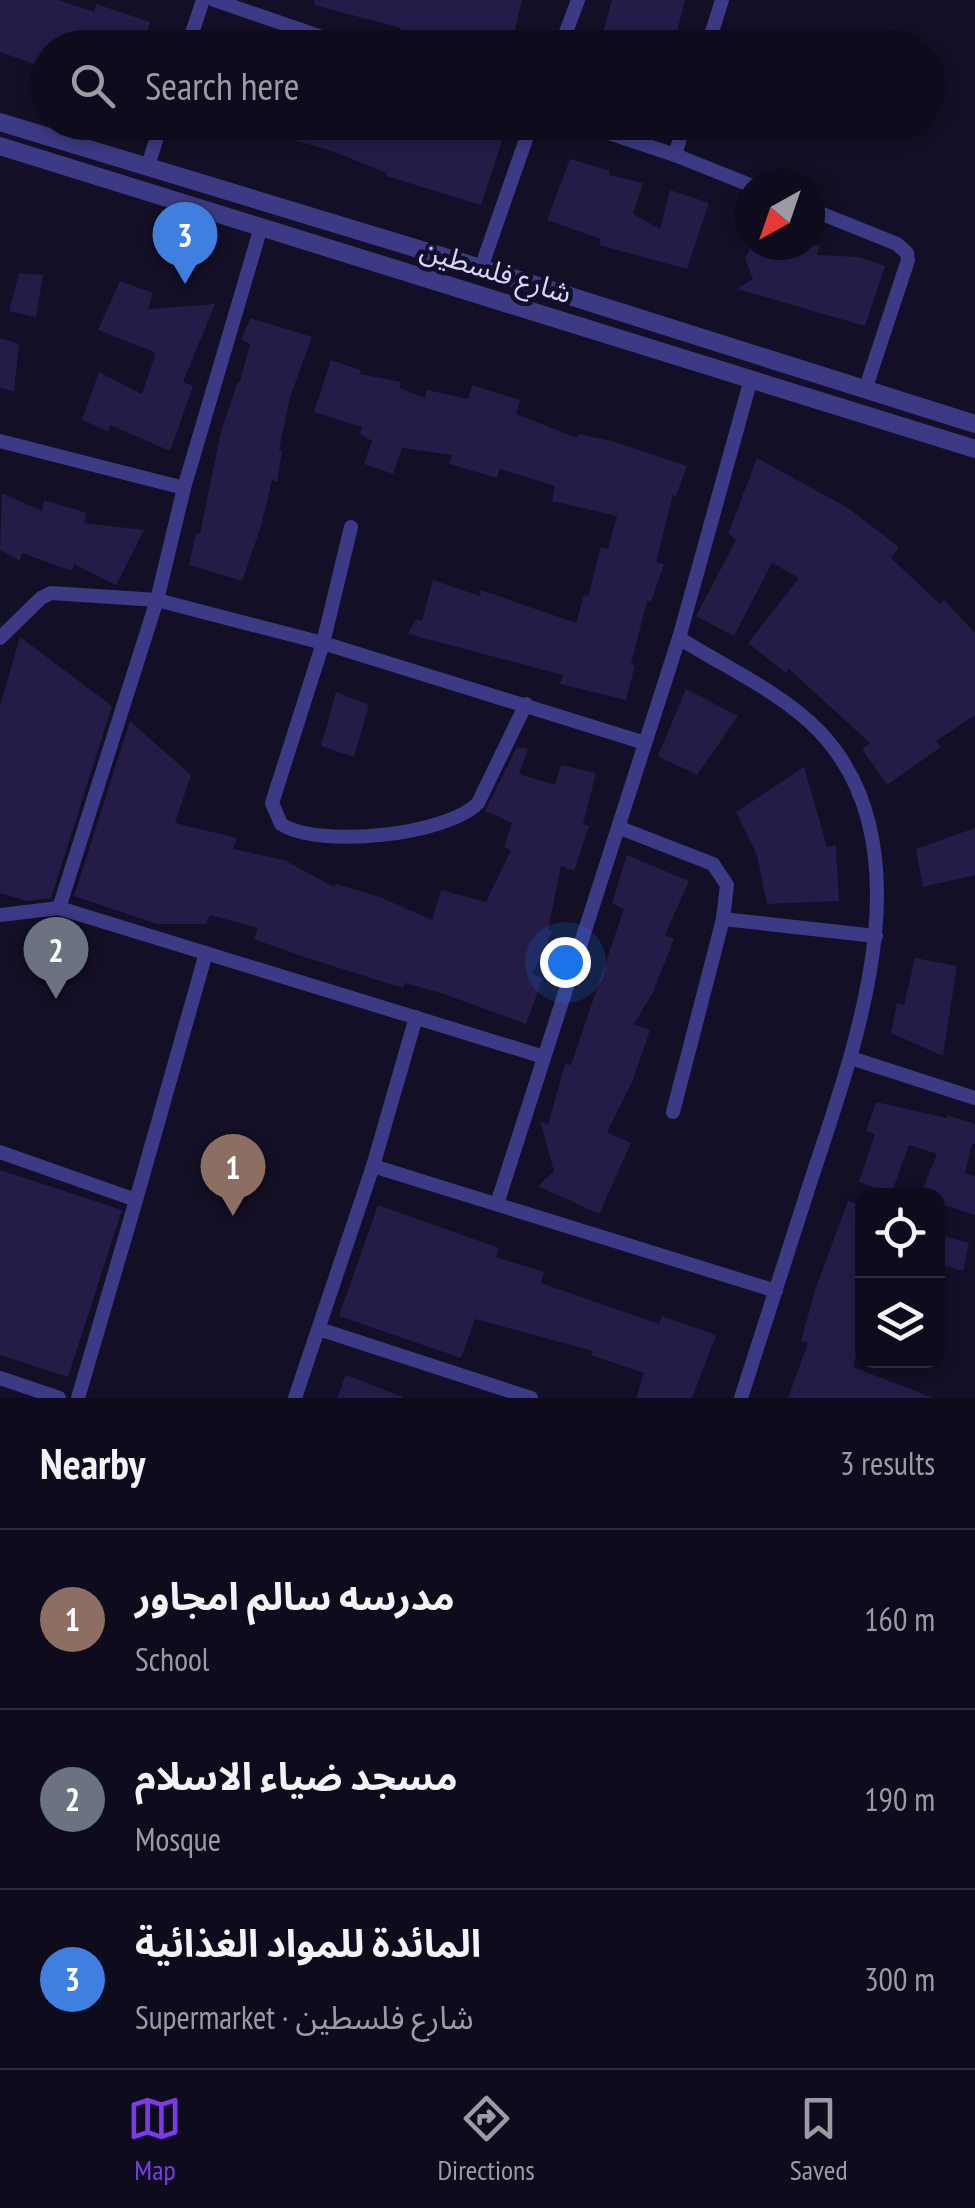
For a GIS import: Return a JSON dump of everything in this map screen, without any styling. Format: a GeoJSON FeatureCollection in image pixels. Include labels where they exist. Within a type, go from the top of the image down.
{"type":"FeatureCollection","features":[{"type":"Feature","properties":{"kind":"street"},"geometry":{"type":"LineString","coordinates":[[193,30],[203,0]]}},
{"type":"Feature","properties":{"kind":"street"},"geometry":{"type":"LineString","coordinates":[[214,0],[302,30]]}},
{"type":"Feature","properties":{"kind":"street"},"geometry":{"type":"LineString","coordinates":[[567,30],[578,0]]}},
{"type":"Feature","properties":{"kind":"street"},"geometry":{"type":"LineString","coordinates":[[713,30],[722,0]]}},
{"type":"Feature","properties":{"kind":"street","name":"شارع فلسطين"},"geometry":{"type":"LineString","coordinates":[[0,122],[30,131]]}},
{"type":"Feature","properties":{"kind":"street"},"geometry":{"type":"LineString","coordinates":[[52,162],[58,140]]}},
{"type":"Feature","properties":{"kind":"street","name":"شارع فلسطين"},"geometry":{"type":"LineString","coordinates":[[58,140],[975,424]]}},
{"type":"Feature","properties":{"kind":"street"},"geometry":{"type":"LineString","coordinates":[[148,165],[156,140]]}},
{"type":"Feature","properties":{"kind":"street"},"geometry":{"type":"LineString","coordinates":[[481,268],[526,140]]}},
{"type":"Feature","properties":{"kind":"street"},"geometry":{"type":"LineString","coordinates":[[629,140],[735,179]]}},
{"type":"Feature","properties":{"kind":"street"},"geometry":{"type":"LineString","coordinates":[[676,156],[680,140]]}},
{"type":"Feature","properties":{"kind":"street","name":"شارع فلسطين"},"geometry":{"type":"LineString","coordinates":[[0,146],[975,449]]}},
{"type":"Feature","properties":{"kind":"street"},"geometry":{"type":"LineString","coordinates":[[825,216],[897,244],[907,253],[908,260],[865,390]]}},
{"type":"Feature","properties":{"kind":"street"},"geometry":{"type":"LineString","coordinates":[[59,908],[157,600],[184,488],[261,227]]}},
{"type":"Feature","properties":{"kind":"street"},"geometry":{"type":"LineString","coordinates":[[497,1204],[679,638],[751,379]]}},
{"type":"Feature","properties":{"kind":"street"},"geometry":{"type":"LineString","coordinates":[[0,441],[184,488]]}},
{"type":"Feature","properties":{"kind":"street"},"geometry":{"type":"LineString","coordinates":[[351,527],[323,643],[272,803],[274,814],[289,829],[340,835],[413,830],[465,814],[478,802],[526,704]]}},
{"type":"Feature","properties":{"kind":"street"},"geometry":{"type":"LineString","coordinates":[[0,638],[50,593],[157,600],[323,643],[644,742]]}},
{"type":"Feature","properties":{"kind":"street"},"geometry":{"type":"LineString","coordinates":[[679,638],[794,709],[820,732],[855,788],[871,834],[876,936],[851,1058],[741,1398]]}},
{"type":"Feature","properties":{"kind":"street"},"geometry":{"type":"LineString","coordinates":[[620,828],[713,864],[727,885],[723,919],[673,1112]]}},
{"type":"Feature","properties":{"kind":"street"},"geometry":{"type":"LineString","coordinates":[[0,915],[59,908],[544,1057]]}},
{"type":"Feature","properties":{"kind":"street"},"geometry":{"type":"LineString","coordinates":[[723,919],[876,936]]}},
{"type":"Feature","properties":{"kind":"street"},"geometry":{"type":"LineString","coordinates":[[78,1398],[206,953]]}},
{"type":"Feature","properties":{"kind":"street"},"geometry":{"type":"LineString","coordinates":[[294,1398],[373,1166],[416,1018]]}},
{"type":"Feature","properties":{"kind":"street"},"geometry":{"type":"LineString","coordinates":[[851,1058],[975,1098]]}},
{"type":"Feature","properties":{"kind":"street"},"geometry":{"type":"LineString","coordinates":[[0,1152],[136,1200]]}},
{"type":"Feature","properties":{"kind":"street"},"geometry":{"type":"LineString","coordinates":[[373,1166],[776,1291]]}},
{"type":"Feature","properties":{"kind":"street"},"geometry":{"type":"LineString","coordinates":[[319,1329],[530,1398]]}},
{"type":"Feature","properties":{"kind":"street"},"geometry":{"type":"LineString","coordinates":[[1,1382],[59,1398]]}},
{"type":"Feature","properties":{"kind":"building"},"geometry":{"type":"Polygon","coordinates":[[[0,0],[58,0],[94,12],[96,4],[150,22],[148,30],[30,30],[30,63],[0,52],[0,0]]]}},
{"type":"Feature","properties":{"kind":"building"},"geometry":{"type":"Polygon","coordinates":[[[315,0],[522,0],[515,30],[400,30],[314,5],[315,0]]]}},
{"type":"Feature","properties":{"kind":"building"},"geometry":{"type":"Polygon","coordinates":[[[612,0],[685,0],[678,30],[604,30],[612,0]]]}},
{"type":"Feature","properties":{"kind":"building"},"geometry":{"type":"Polygon","coordinates":[[[293,140],[502,140],[481,205],[386,176],[387,173],[293,140]]]}},
{"type":"Feature","properties":{"kind":"building"},"geometry":{"type":"Polygon","coordinates":[[[570,159],[610,171],[609,175],[643,183],[633,214],[660,229],[670,190],[709,203],[687,269],[599,245],[601,239],[547,220],[570,159]]]}},
{"type":"Feature","properties":{"kind":"building"},"geometry":{"type":"Polygon","coordinates":[[[825,255],[859,257],[885,266],[865,326],[737,289],[753,279],[746,260],[825,260],[825,255]]]}},
{"type":"Feature","properties":{"kind":"building"},"geometry":{"type":"Polygon","coordinates":[[[19,273],[43,275],[36,317],[9,311],[19,273]]]}},
{"type":"Feature","properties":{"kind":"building"},"geometry":{"type":"Polygon","coordinates":[[[120,281],[153,293],[148,309],[215,304],[183,382],[193,386],[170,451],[110,425],[108,431],[82,420],[99,372],[142,394],[155,355],[98,330],[120,281]]]}},
{"type":"Feature","properties":{"kind":"building"},"geometry":{"type":"Polygon","coordinates":[[[251,318],[312,337],[290,397],[277,482],[272,480],[242,581],[189,565],[196,533],[200,534],[221,431],[250,344],[241,339],[251,318]]]}},
{"type":"Feature","properties":{"kind":"building"},"geometry":{"type":"Polygon","coordinates":[[[0,338],[19,344],[14,391],[0,388],[0,338]]]}},
{"type":"Feature","properties":{"kind":"building"},"geometry":{"type":"Polygon","coordinates":[[[331,360],[360,370],[360,374],[401,382],[400,388],[425,398],[427,390],[468,399],[472,385],[520,400],[516,414],[577,438],[578,434],[612,441],[687,466],[676,496],[673,495],[656,562],[664,564],[651,602],[647,601],[626,700],[560,684],[563,675],[408,634],[416,619],[422,621],[433,580],[480,596],[481,590],[576,623],[601,547],[608,549],[617,516],[552,501],[555,486],[500,469],[497,478],[449,464],[452,455],[402,448],[393,474],[364,464],[372,441],[360,434],[362,427],[314,412],[331,360]]]}},
{"type":"Feature","properties":{"kind":"building"},"geometry":{"type":"Polygon","coordinates":[[[757,458],[848,508],[899,547],[891,558],[940,604],[944,600],[975,633],[975,715],[936,741],[941,747],[887,785],[862,749],[870,743],[789,669],[786,673],[748,643],[799,578],[772,563],[734,636],[696,616],[736,540],[728,534],[757,458]]]}},
{"type":"Feature","properties":{"kind":"building"},"geometry":{"type":"Polygon","coordinates":[[[2,493],[42,511],[44,500],[87,513],[84,523],[144,530],[116,585],[74,564],[72,571],[22,553],[20,561],[0,550],[2,493]]]}},
{"type":"Feature","properties":{"kind":"building"},"geometry":{"type":"Polygon","coordinates":[[[20,637],[112,706],[51,898],[27,901],[0,893],[0,706],[20,637]]]}},
{"type":"Feature","properties":{"kind":"building"},"geometry":{"type":"Polygon","coordinates":[[[686,689],[738,716],[697,775],[658,756],[686,689]]]}},
{"type":"Feature","properties":{"kind":"building"},"geometry":{"type":"Polygon","coordinates":[[[336,692],[369,705],[354,757],[321,746],[336,692]]]}},
{"type":"Feature","properties":{"kind":"building"},"geometry":{"type":"Polygon","coordinates":[[[130,721],[191,775],[175,823],[237,838],[233,849],[284,860],[334,887],[336,884],[380,897],[432,920],[441,890],[486,902],[511,850],[504,847],[512,823],[485,811],[517,747],[528,749],[519,774],[555,785],[561,765],[596,773],[583,824],[589,826],[574,871],[561,866],[548,930],[552,932],[532,974],[543,978],[526,1024],[444,994],[405,983],[403,988],[304,957],[254,939],[258,928],[210,915],[206,924],[157,924],[74,896],[130,721]]]}},
{"type":"Feature","properties":{"kind":"building"},"geometry":{"type":"Polygon","coordinates":[[[804,767],[827,847],[836,845],[839,901],[767,904],[757,855],[736,812],[804,767]]]}},
{"type":"Feature","properties":{"kind":"building"},"geometry":{"type":"Polygon","coordinates":[[[975,828],[975,875],[923,887],[916,849],[975,828]]]}},
{"type":"Feature","properties":{"kind":"building"},"geometry":{"type":"Polygon","coordinates":[[[627,855],[689,881],[665,935],[674,939],[653,992],[634,1024],[650,1030],[632,1082],[607,1132],[631,1143],[599,1214],[538,1186],[554,1171],[540,1121],[548,1125],[565,1064],[571,1065],[624,909],[612,903],[627,855]]]}},
{"type":"Feature","properties":{"kind":"building"},"geometry":{"type":"Polygon","coordinates":[[[915,958],[957,966],[943,1056],[891,1033],[897,1003],[904,1005],[915,958]]]}},
{"type":"Feature","properties":{"kind":"building"},"geometry":{"type":"Polygon","coordinates":[[[876,1102],[975,1124],[975,1144],[965,1174],[975,1176],[975,1215],[945,1205],[945,1188],[923,1188],[937,1154],[909,1145],[893,1188],[875,1188],[859,1182],[875,1134],[866,1131],[876,1102]]]}},
{"type":"Feature","properties":{"kind":"building"},"geometry":{"type":"Polygon","coordinates":[[[0,1170],[122,1210],[68,1377],[0,1355],[0,1170]]]}},
{"type":"Feature","properties":{"kind":"building"},"geometry":{"type":"Polygon","coordinates":[[[848,1201],[855,1203],[853,1367],[933,1398],[788,1398],[808,1343],[801,1341],[848,1201]]]}},
{"type":"Feature","properties":{"kind":"building"},"geometry":{"type":"Polygon","coordinates":[[[378,1205],[499,1248],[496,1257],[544,1272],[541,1283],[659,1324],[662,1316],[716,1335],[692,1398],[636,1398],[644,1373],[591,1355],[593,1351],[475,1319],[461,1358],[339,1316],[378,1205]]]}},
{"type":"Feature","properties":{"kind":"building"},"geometry":{"type":"Polygon","coordinates":[[[945,1236],[969,1243],[963,1271],[945,1266],[945,1236]]]}},
{"type":"Feature","properties":{"kind":"building"},"geometry":{"type":"Polygon","coordinates":[[[346,1375],[403,1397],[337,1398],[346,1375]]]}},
{"type":"Feature","properties":{"kind":"place","name":"المائدة للمواد الغذائية"},"geometry":{"type":"Point","coordinates":[185,284]}},
{"type":"Feature","properties":{"kind":"place","name":"مسجد ضياء الاسلام"},"geometry":{"type":"Point","coordinates":[56,999]}},
{"type":"Feature","properties":{"kind":"place","name":"مدرسه سالم امجاور"},"geometry":{"type":"Point","coordinates":[233,1216]}}]}
